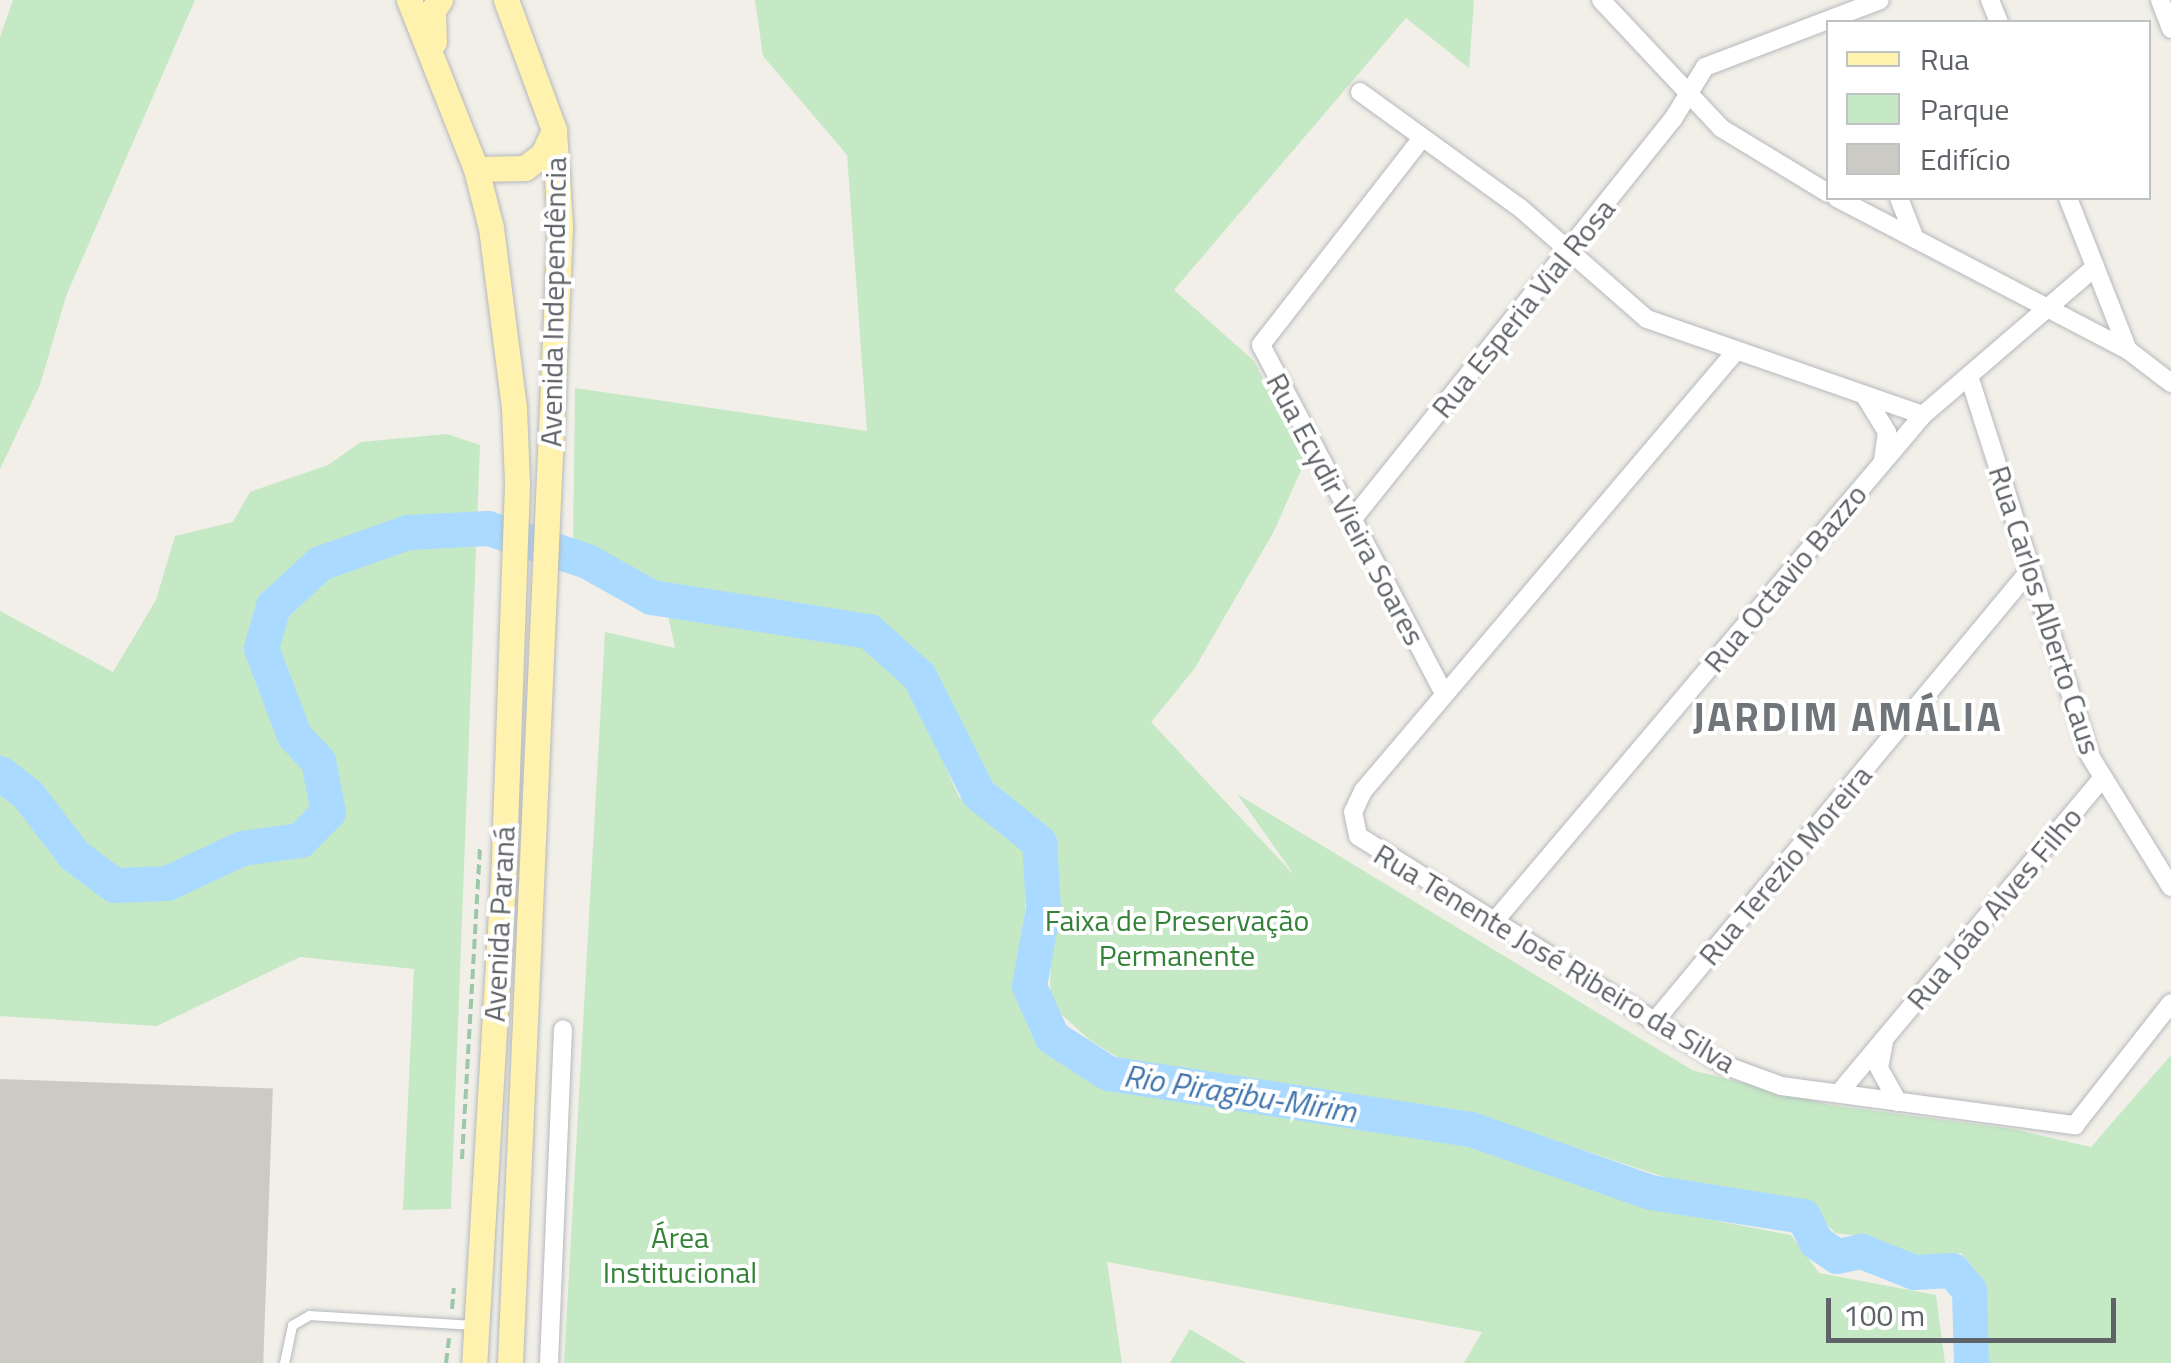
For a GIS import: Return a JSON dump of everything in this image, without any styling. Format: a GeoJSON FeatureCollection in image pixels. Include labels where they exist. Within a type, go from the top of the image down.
{"type":"FeatureCollection","features":[{"type":"Feature","properties":{"kind":"main road","name":"Avenida Independência"},"geometry":{"type":"LineString","coordinates":[[409,0],[438,62],[476,169],[491,228],[518,484]]}},
{"type":"Feature","properties":{"kind":"main road"},"geometry":{"type":"LineString","coordinates":[[438,62],[431,27],[440,0]]}},
{"type":"Feature","properties":{"kind":"main road","name":"Avenida Independência"},"geometry":{"type":"LineString","coordinates":[[506,1],[554,130],[560,226],[549,493]]}},
{"type":"Feature","properties":{"kind":"main road"},"geometry":{"type":"LineString","coordinates":[[476,169],[525,168],[543,154],[554,130]]}},
{"type":"Feature","properties":{"kind":"main road","name":"Avenida Paraná"},"geometry":{"type":"LineString","coordinates":[[474,1363],[518,484]]}},
{"type":"Feature","properties":{"kind":"main road","name":"Avenida Paraná"},"geometry":{"type":"LineString","coordinates":[[510,1363],[549,493]]}},
{"type":"Feature","properties":{"kind":"street"},"geometry":{"type":"LineString","coordinates":[[1601,0],[1685,96],[1721,128],[1826,192]]}},
{"type":"Feature","properties":{"kind":"street","name":"Rua Esperia Vial Rosa"},"geometry":{"type":"LineString","coordinates":[[1834,20],[1880,0]]}},
{"type":"Feature","properties":{"kind":"street"},"geometry":{"type":"LineString","coordinates":[[2160,0],[2171,29]]}},
{"type":"Feature","properties":{"kind":"street","name":"Rua Esperia Vial Rosa"},"geometry":{"type":"LineString","coordinates":[[1355,516],[1570,250],[1705,67],[1826,23]]}},
{"type":"Feature","properties":{"kind":"street"},"geometry":{"type":"LineString","coordinates":[[1360,92],[1570,250],[1646,319],[1923,415]]}},
{"type":"Feature","properties":{"kind":"street","name":"Rua Ecydir Vieira Soares"},"geometry":{"type":"LineString","coordinates":[[1422,138],[1261,345],[1355,516],[1442,691]]}},
{"type":"Feature","properties":{"kind":"street"},"geometry":{"type":"LineString","coordinates":[[1841,200],[2128,350],[2171,382]]}},
{"type":"Feature","properties":{"kind":"street"},"geometry":{"type":"LineString","coordinates":[[1901,200],[1915,239]]}},
{"type":"Feature","properties":{"kind":"street"},"geometry":{"type":"LineString","coordinates":[[2069,200],[2128,350]]}},
{"type":"Feature","properties":{"kind":"street","name":"Rua Octavio Bazzo"},"geometry":{"type":"LineString","coordinates":[[1493,923],[1923,415],[2095,266]]}},
{"type":"Feature","properties":{"kind":"street"},"geometry":{"type":"LineString","coordinates":[[2010,290],[2018,318],[2012,337]]}},
{"type":"Feature","properties":{"kind":"street","name":"Rua Tenente José Ribeiro da Silva"},"geometry":{"type":"LineString","coordinates":[[1736,351],[1442,691],[1363,791],[1354,822],[1373,851],[1724,1065],[1781,1086],[2075,1125],[2171,1003]]}},
{"type":"Feature","properties":{"kind":"street","name":"Rua Carlos Alberto Caus"},"geometry":{"type":"LineString","coordinates":[[1970,376],[2102,778],[2171,887]]}},
{"type":"Feature","properties":{"kind":"street"},"geometry":{"type":"LineString","coordinates":[[1865,395],[1887,432],[1884,462]]}},
{"type":"Feature","properties":{"kind":"street","name":"Rua Terezio Moreira"},"geometry":{"type":"LineString","coordinates":[[1654,1022],[2031,569]]}},
{"type":"Feature","properties":{"kind":"street","name":"Rua João Alves Filho"},"geometry":{"type":"LineString","coordinates":[[1839,1093],[2102,778]]}},
{"type":"Feature","properties":{"kind":"street"},"geometry":{"type":"LineString","coordinates":[[549,1363],[563,1030]]}},
{"type":"Feature","properties":{"kind":"street","name":"Rua João Alves Filho"},"geometry":{"type":"LineString","coordinates":[[1886,1037],[1879,1068],[1898,1102]]}},
{"type":"Feature","properties":{"kind":"lane"},"geometry":{"type":"LineString","coordinates":[[284,1363],[292,1325],[309,1315],[476,1325]]}},
{"type":"Feature","properties":{"kind":"path","name":"Avenida Paraná"},"geometry":{"type":"LineString","coordinates":[[462,1173],[481,831]]}},
{"type":"Feature","properties":{"kind":"path"},"geometry":{"type":"LineString","coordinates":[[446,1363],[456,1275]]}},
{"type":"Feature","properties":{"kind":"green space"},"geometry":{"type":"Polygon","coordinates":[[[13,0],[195,0],[66,296],[40,385],[0,469],[0,37],[13,0]]]}},
{"type":"Feature","properties":{"kind":"green space","name":"Faixa de Preservação Permanente"},"geometry":{"type":"Polygon","coordinates":[[[755,0],[1474,0],[1469,68],[1406,18],[1174,290],[1254,361],[1305,461],[1274,531],[1195,668],[1151,722],[1295,876],[1237,794],[1692,1070],[1830,1105],[2013,1129],[2091,1147],[2171,1055],[2171,1363],[1988,1363],[1977,1273],[1961,1253],[1913,1260],[1866,1237],[1835,1233],[1810,1206],[1701,1189],[1488,1119],[1129,1064],[1091,1041],[1050,1004],[1052,843],[975,763],[924,668],[882,619],[656,582],[573,545],[575,388],[867,431],[847,155],[763,56],[755,0]]]}},
{"type":"Feature","properties":{"kind":"green space"},"geometry":{"type":"Polygon","coordinates":[[[447,434],[480,445],[451,1209],[403,1210],[414,969],[300,957],[157,1026],[0,1016],[0,611],[113,672],[156,600],[175,536],[233,522],[250,492],[328,465],[361,442],[447,434]]]}},
{"type":"Feature","properties":{"kind":"green space","name":"Área Institucional"},"geometry":{"type":"Polygon","coordinates":[[[666,606],[866,645],[908,684],[959,797],[1025,846],[1025,912],[1013,984],[1037,1041],[1081,1073],[1120,1091],[1468,1145],[1671,1212],[1791,1235],[1819,1273],[1936,1295],[1945,1363],[1464,1363],[1482,1332],[1107,1262],[1122,1363],[564,1363],[605,632],[675,648],[666,606]]]}},
{"type":"Feature","properties":{"kind":"green space"},"geometry":{"type":"Polygon","coordinates":[[[1190,1329],[1246,1363],[1170,1363],[1190,1329]]]}},
{"type":"Feature","properties":{"kind":"building"},"geometry":{"type":"Polygon","coordinates":[[[0,1079],[273,1089],[263,1363],[0,1363],[0,1079]]]}},
{"type":"Feature","properties":{"kind":"waterway","name":"Rio Piragibu-Mirim"},"geometry":{"type":"LineString","coordinates":[[0,773],[28,795],[74,855],[114,885],[167,883],[242,848],[300,840],[328,812],[318,761],[294,735],[261,648],[273,606],[320,563],[408,532],[488,528],[587,561],[651,597],[869,631],[919,676],[978,793],[1039,842],[1043,908],[1029,986],[1052,1037],[1108,1073],[1471,1129],[1650,1192],[1803,1216],[1816,1242],[1837,1256],[1861,1251],[1914,1272],[1952,1270],[1969,1290],[1971,1363]]}},
{"type":"Feature","properties":{"kind":"district","name":"JARDIM AMÁLIA"},"geometry":{"type":"Point","coordinates":[1848,717]}}]}
